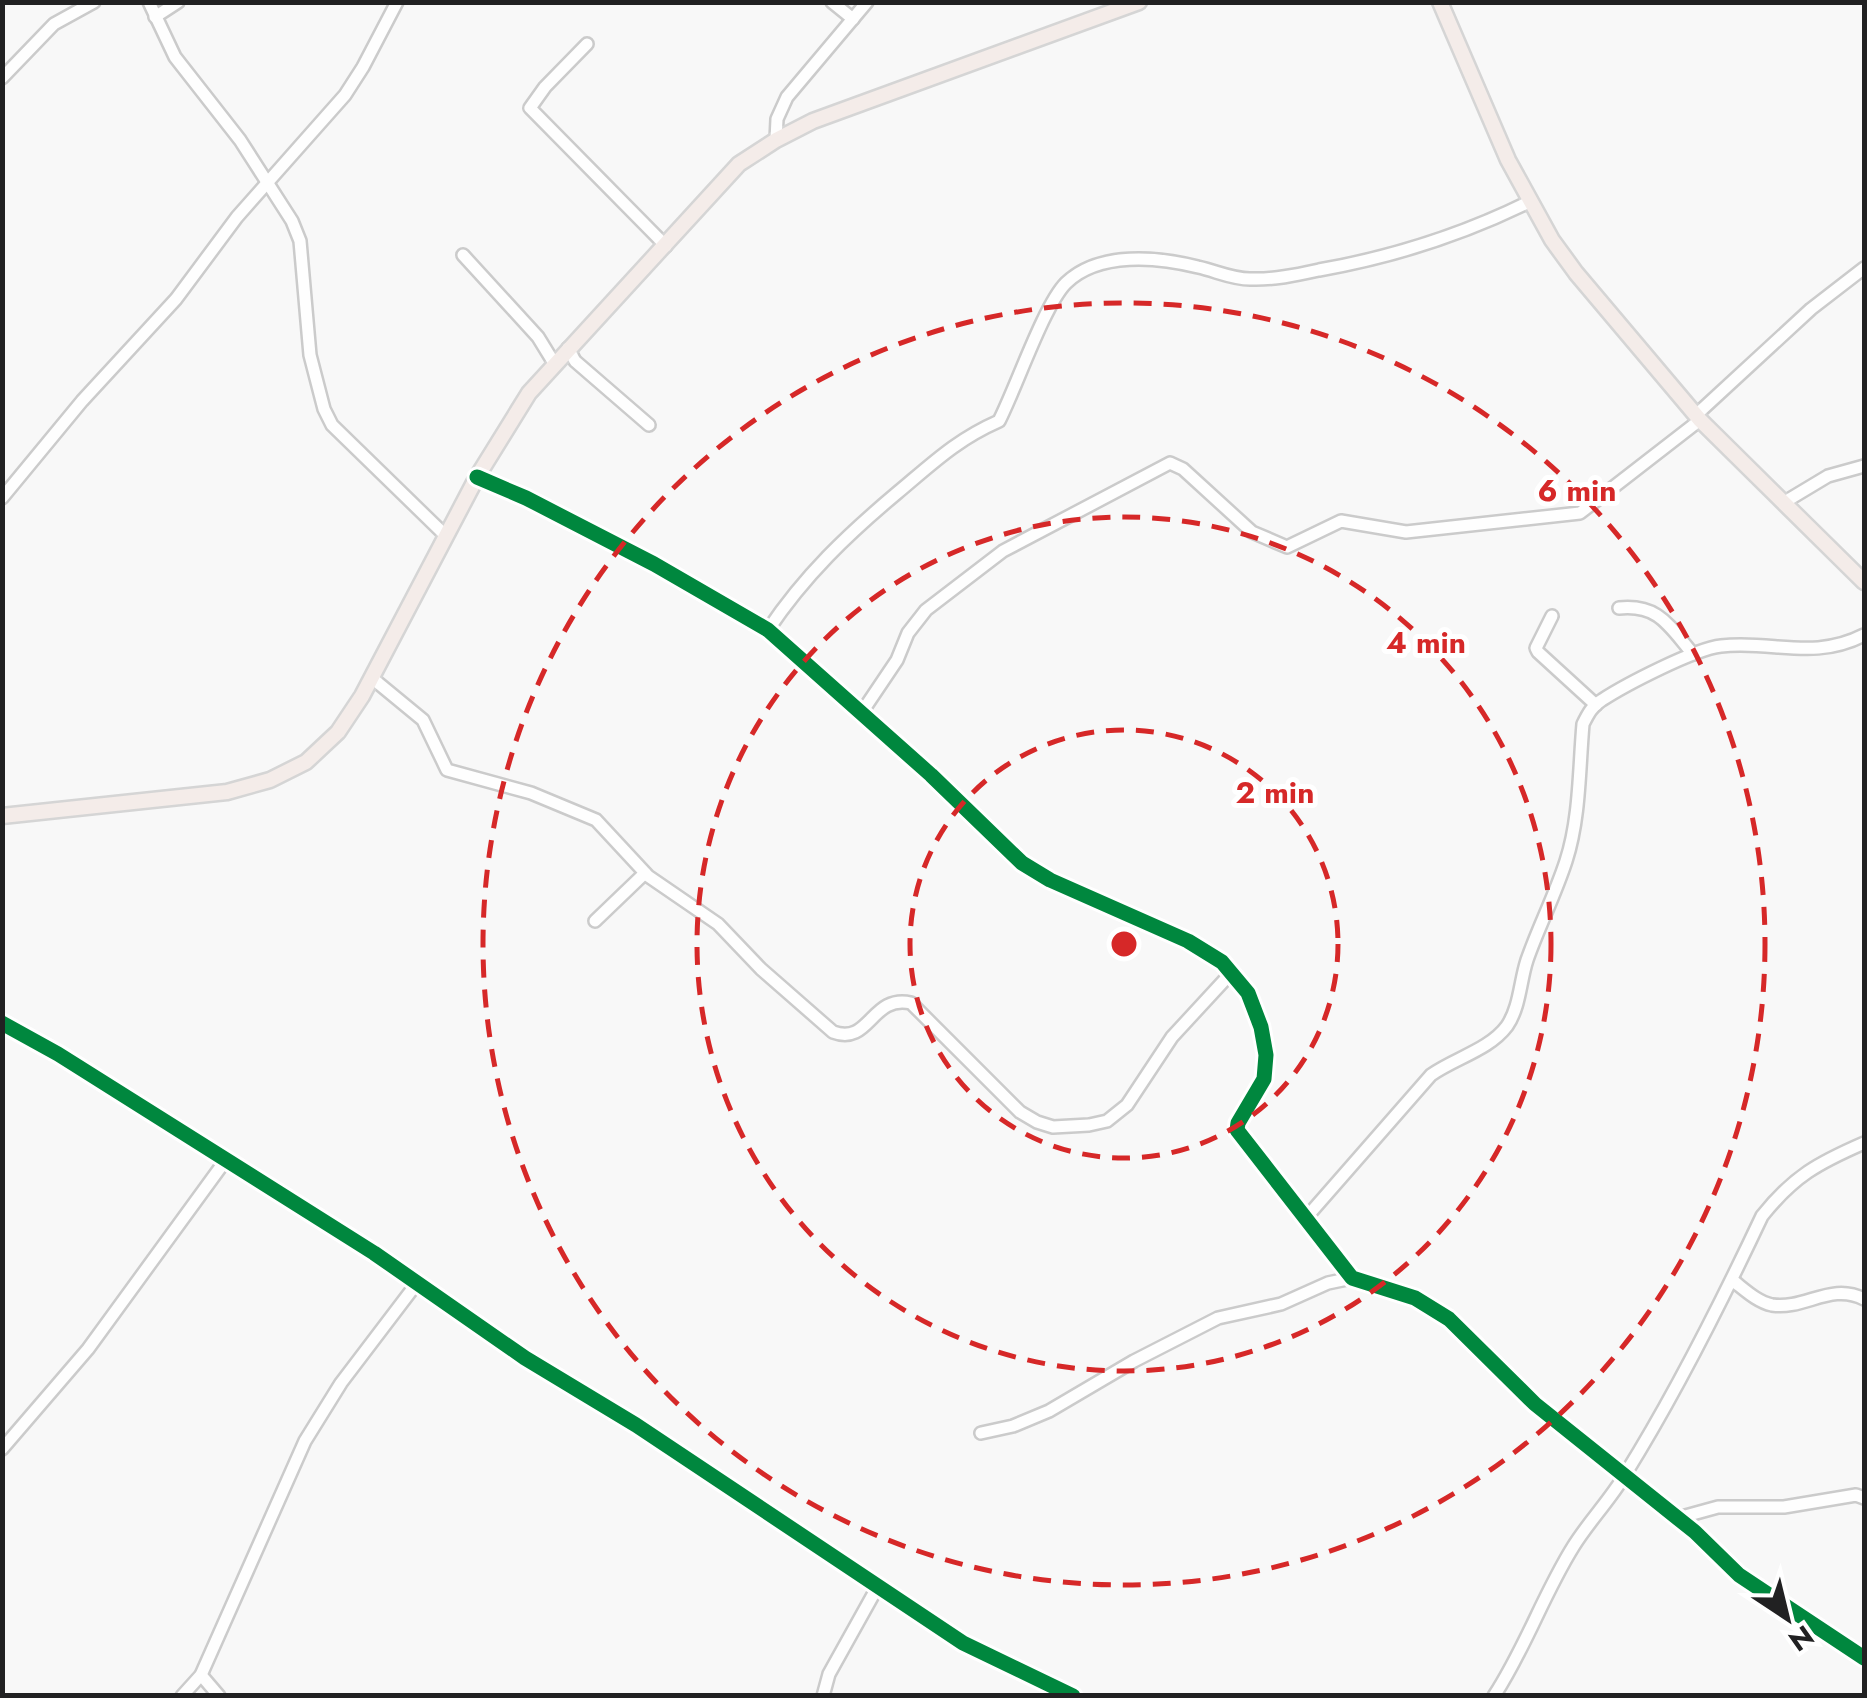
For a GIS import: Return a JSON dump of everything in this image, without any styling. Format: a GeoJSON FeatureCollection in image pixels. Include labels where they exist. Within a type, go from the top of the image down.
{"type":"FeatureCollection","features":[{"type":"Feature","properties":{"kind":"main road"},"geometry":{"type":"LineString","coordinates":[[2,816],[226,792],[270,780],[306,762],[338,732],[372,678],[477,478],[529,392],[739,164],[813,122],[1140,2]]}},
{"type":"Feature","properties":{"kind":"main road"},"geometry":{"type":"LineString","coordinates":[[1440,2],[1508,160],[1576,272],[1698,418],[1864,582]]}},
{"type":"Feature","properties":{"kind":"street"},"geometry":{"type":"LineString","coordinates":[[2,78],[54,24],[94,2]]}},
{"type":"Feature","properties":{"kind":"street"},"geometry":{"type":"LineString","coordinates":[[149,2],[175,57],[268,181],[292,221],[300,241],[310,355],[324,408],[338,433],[446,536]]}},
{"type":"Feature","properties":{"kind":"street"},"geometry":{"type":"LineString","coordinates":[[155,17],[178,2]]}},
{"type":"Feature","properties":{"kind":"street"},"geometry":{"type":"LineString","coordinates":[[2,498],[71,414],[176,299],[217,242],[345,94],[364,67],[397,2]]}},
{"type":"Feature","properties":{"kind":"street"},"geometry":{"type":"LineString","coordinates":[[832,2],[852,19]]}},
{"type":"Feature","properties":{"kind":"street"},"geometry":{"type":"LineString","coordinates":[[776,140],[778,119],[787,98],[868,2]]}},
{"type":"Feature","properties":{"kind":"street"},"geometry":{"type":"LineString","coordinates":[[587,44],[530,108],[666,246]]}},
{"type":"Feature","properties":{"kind":"street"},"geometry":{"type":"LineString","coordinates":[[768,630],[798,587],[842,539],[964,437],[999,421],[1053,301],[1066,283],[1085,271],[1101,264],[1151,259],[1174,261],[1232,277],[1271,279],[1393,255],[1474,227],[1530,202]]}},
{"type":"Feature","properties":{"kind":"street"},"geometry":{"type":"LineString","coordinates":[[464,255],[538,337],[554,363]]}},
{"type":"Feature","properties":{"kind":"street"},"geometry":{"type":"LineString","coordinates":[[860,715],[926,610],[1017,542],[1170,463],[1183,469],[1252,532],[1287,548],[1340,521],[1406,532],[1580,513],[1698,418],[1812,308],[1864,268]]}},
{"type":"Feature","properties":{"kind":"street"},"geometry":{"type":"LineString","coordinates":[[568,348],[575,361],[649,425]]}},
{"type":"Feature","properties":{"kind":"street"},"geometry":{"type":"LineString","coordinates":[[1783,503],[1828,476],[1864,466]]}},
{"type":"Feature","properties":{"kind":"street"},"geometry":{"type":"LineString","coordinates":[[477,478],[654,564],[768,630],[806,660],[860,715],[931,775],[1022,863],[1050,880],[1188,941],[1232,972],[1248,992],[1262,1027],[1266,1055],[1264,1078],[1237,1130],[1352,1278]]}},
{"type":"Feature","properties":{"kind":"street"},"geometry":{"type":"LineString","coordinates":[[1618,608],[1648,608],[1664,620],[1693,654]]}},
{"type":"Feature","properties":{"kind":"street"},"geometry":{"type":"LineString","coordinates":[[1552,616],[1536,648],[1596,705]]}},
{"type":"Feature","properties":{"kind":"street"},"geometry":{"type":"LineString","coordinates":[[1304,1219],[1431,1075],[1494,1040],[1507,1026],[1526,964],[1567,859],[1584,724],[1596,705],[1693,654],[1717,646],[1810,650],[1846,644],[1864,635]]}},
{"type":"Feature","properties":{"kind":"street"},"geometry":{"type":"LineString","coordinates":[[372,678],[424,720],[441,760],[452,774],[530,792],[583,812],[614,837],[645,873],[727,931],[762,969],[834,1032],[856,1032],[892,1002],[912,1004],[1020,1112],[1036,1122],[1053,1127],[1089,1126],[1117,1116],[1172,1037],[1232,972]]}},
{"type":"Feature","properties":{"kind":"street"},"geometry":{"type":"LineString","coordinates":[[596,921],[645,873]]}},
{"type":"Feature","properties":{"kind":"street"},"geometry":{"type":"LineString","coordinates":[[2,1023],[58,1054],[417,1283],[525,1358],[636,1425],[963,1642],[1073,1696]]}},
{"type":"Feature","properties":{"kind":"street"},"geometry":{"type":"LineString","coordinates":[[1494,1696],[1574,1546],[1624,1476],[1732,1280],[1762,1216],[1785,1186],[1820,1162],[1864,1144]]}},
{"type":"Feature","properties":{"kind":"street"},"geometry":{"type":"LineString","coordinates":[[2,1449],[97,1337],[225,1161]]}},
{"type":"Feature","properties":{"kind":"street"},"geometry":{"type":"LineString","coordinates":[[981,1433],[1013,1426],[1050,1411],[1134,1361],[1218,1318],[1281,1304],[1328,1282],[1352,1278],[1415,1298],[1449,1320],[1535,1404],[1678,1518],[1761,1592],[1864,1658]]}},
{"type":"Feature","properties":{"kind":"street"},"geometry":{"type":"LineString","coordinates":[[1732,1280],[1762,1302],[1775,1306],[1824,1293],[1844,1292],[1864,1299]]}},
{"type":"Feature","properties":{"kind":"street"},"geometry":{"type":"LineString","coordinates":[[182,1696],[201,1674],[305,1441],[341,1384],[417,1283]]}},
{"type":"Feature","properties":{"kind":"street"},"geometry":{"type":"LineString","coordinates":[[1678,1518],[1718,1507],[1784,1507],[1856,1494],[1864,1498]]}},
{"type":"Feature","properties":{"kind":"street"},"geometry":{"type":"LineString","coordinates":[[822,1696],[829,1674],[878,1586]]}},
{"type":"Feature","properties":{"kind":"street"},"geometry":{"type":"LineString","coordinates":[[201,1674],[219,1696]]}},
{"type":"Feature","properties":{"kind":"cycle path"},"geometry":{"type":"LineString","coordinates":[[477,477],[654,564],[768,630],[931,775],[1022,863],[1050,880],[1188,941],[1222,962],[1248,993],[1261,1027],[1266,1055],[1264,1079],[1237,1130],[1352,1278],[1415,1298],[1449,1319],[1535,1404],[1695,1532],[1739,1575],[1864,1658]]}},
{"type":"Feature","properties":{"kind":"cycle path"},"geometry":{"type":"LineString","coordinates":[[2,1023],[58,1054],[374,1253],[525,1358],[636,1425],[963,1643],[1073,1696]]}}]}
